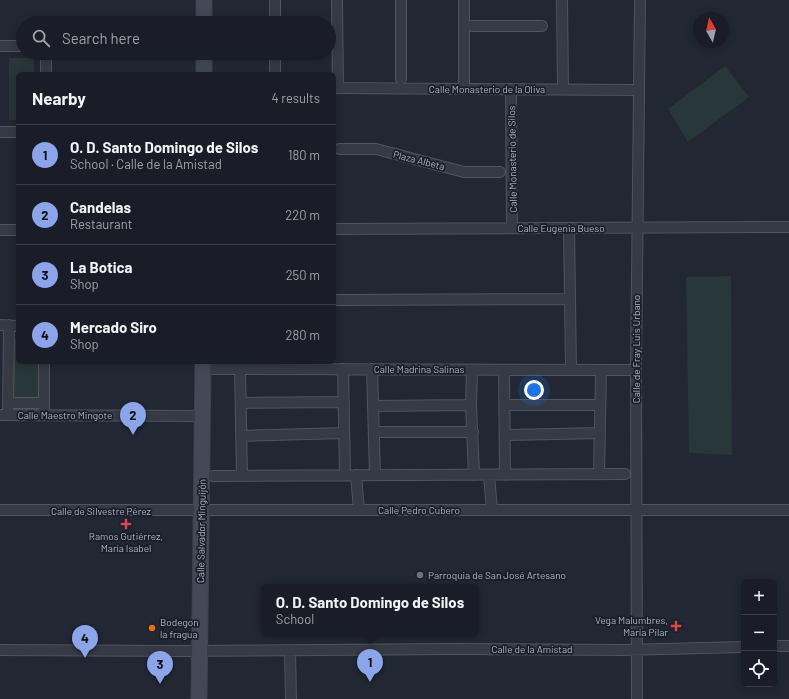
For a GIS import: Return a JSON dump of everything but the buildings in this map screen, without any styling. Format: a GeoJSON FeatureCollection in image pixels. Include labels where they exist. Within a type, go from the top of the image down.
{"type":"FeatureCollection","features":[{"type":"Feature","properties":{"kind":"street"},"geometry":{"type":"LineString","coordinates":[[204,0],[204,16]]}},
{"type":"Feature","properties":{"kind":"street"},"geometry":{"type":"LineString","coordinates":[[275,0],[275,16]]}},
{"type":"Feature","properties":{"kind":"street"},"geometry":{"type":"LineString","coordinates":[[336,88],[337,0]]}},
{"type":"Feature","properties":{"kind":"street"},"geometry":{"type":"LineString","coordinates":[[401,0],[401,79]]}},
{"type":"Feature","properties":{"kind":"street"},"geometry":{"type":"LineString","coordinates":[[464,0],[464,89]]}},
{"type":"Feature","properties":{"kind":"street"},"geometry":{"type":"LineString","coordinates":[[562,0],[563,89]]}},
{"type":"Feature","properties":{"kind":"street","name":"Calle de Fray Luis Urbano"},"geometry":{"type":"LineString","coordinates":[[637,699],[636,370],[640,0]]}},
{"type":"Feature","properties":{"kind":"street"},"geometry":{"type":"LineString","coordinates":[[472,26],[542,26]]}},
{"type":"Feature","properties":{"kind":"street"},"geometry":{"type":"LineString","coordinates":[[0,46],[16,46]]}},
{"type":"Feature","properties":{"kind":"street"},"geometry":{"type":"LineString","coordinates":[[46,60],[46,72]]}},
{"type":"Feature","properties":{"kind":"street"},"geometry":{"type":"LineString","coordinates":[[204,60],[204,72]]}},
{"type":"Feature","properties":{"kind":"street"},"geometry":{"type":"LineString","coordinates":[[275,60],[275,72]]}},
{"type":"Feature","properties":{"kind":"street","name":"Calle Monasterio de la Oliva"},"geometry":{"type":"LineString","coordinates":[[336,88],[640,90]]}},
{"type":"Feature","properties":{"kind":"street","name":"Calle Monasterio de Silos"},"geometry":{"type":"LineString","coordinates":[[511,89],[512,228]]}},
{"type":"Feature","properties":{"kind":"street"},"geometry":{"type":"LineString","coordinates":[[0,132],[16,132]]}},
{"type":"Feature","properties":{"kind":"street","name":"Plaza Albeta"},"geometry":{"type":"LineString","coordinates":[[339,149],[376,149],[464,172],[500,172]]}},
{"type":"Feature","properties":{"kind":"street","name":"Calle Eugenia Bueso"},"geometry":{"type":"LineString","coordinates":[[336,229],[789,227]]}},
{"type":"Feature","properties":{"kind":"street"},"geometry":{"type":"LineString","coordinates":[[569,228],[571,370]]}},
{"type":"Feature","properties":{"kind":"street"},"geometry":{"type":"LineString","coordinates":[[0,230],[16,230]]}},
{"type":"Feature","properties":{"kind":"street"},"geometry":{"type":"LineString","coordinates":[[336,300],[570,299]]}},
{"type":"Feature","properties":{"kind":"street"},"geometry":{"type":"LineString","coordinates":[[4,415],[8,403],[11,329]]}},
{"type":"Feature","properties":{"kind":"street"},"geometry":{"type":"LineString","coordinates":[[44,364],[44,416]]}},
{"type":"Feature","properties":{"kind":"street","name":"Calle Madrina Salinas"},"geometry":{"type":"LineString","coordinates":[[203,365],[240,369],[270,365],[343,369],[636,370]]}},
{"type":"Feature","properties":{"kind":"street","name":"Calle Salvador Minguijón"},"geometry":{"type":"LineString","coordinates":[[199,699],[203,365]]}},
{"type":"Feature","properties":{"kind":"street"},"geometry":{"type":"LineString","coordinates":[[240,369],[242,476]]}},
{"type":"Feature","properties":{"kind":"street"},"geometry":{"type":"LineString","coordinates":[[343,369],[345,475]]}},
{"type":"Feature","properties":{"kind":"street"},"geometry":{"type":"LineString","coordinates":[[372,369],[375,475]]}},
{"type":"Feature","properties":{"kind":"street"},"geometry":{"type":"LineString","coordinates":[[472,370],[471,405],[474,475]]}},
{"type":"Feature","properties":{"kind":"street"},"geometry":{"type":"LineString","coordinates":[[504,370],[505,475]]}},
{"type":"Feature","properties":{"kind":"street"},"geometry":{"type":"LineString","coordinates":[[599,474],[601,370]]}},
{"type":"Feature","properties":{"kind":"street"},"geometry":{"type":"LineString","coordinates":[[241,403],[344,402]]}},
{"type":"Feature","properties":{"kind":"street"},"geometry":{"type":"LineString","coordinates":[[8,403],[44,403]]}},
{"type":"Feature","properties":{"kind":"street"},"geometry":{"type":"LineString","coordinates":[[373,406],[471,405]]}},
{"type":"Feature","properties":{"kind":"street"},"geometry":{"type":"LineString","coordinates":[[505,405],[600,405]]}},
{"type":"Feature","properties":{"kind":"street","name":"Calle Maestro Mingote"},"geometry":{"type":"LineString","coordinates":[[4,415],[202,416]]}},
{"type":"Feature","properties":{"kind":"street"},"geometry":{"type":"LineString","coordinates":[[374,432],[473,432]]}},
{"type":"Feature","properties":{"kind":"street"},"geometry":{"type":"LineString","coordinates":[[242,436],[344,433]]}},
{"type":"Feature","properties":{"kind":"street"},"geometry":{"type":"LineString","coordinates":[[505,435],[600,433]]}},
{"type":"Feature","properties":{"kind":"street"},"geometry":{"type":"LineString","coordinates":[[213,476],[625,474]]}},
{"type":"Feature","properties":{"kind":"street"},"geometry":{"type":"LineString","coordinates":[[356,475],[359,510]]}},
{"type":"Feature","properties":{"kind":"street"},"geometry":{"type":"LineString","coordinates":[[490,475],[492,510]]}},
{"type":"Feature","properties":{"kind":"street","name":"Calle de Silvestre Pérez"},"geometry":{"type":"LineString","coordinates":[[0,510],[201,511]]}},
{"type":"Feature","properties":{"kind":"street","name":"Calle Pedro Cubero"},"geometry":{"type":"LineString","coordinates":[[201,511],[789,510]]}},
{"type":"Feature","properties":{"kind":"street"},"geometry":{"type":"LineString","coordinates":[[777,646],[789,646]]}},
{"type":"Feature","properties":{"kind":"street","name":"Calle de la Amistad"},"geometry":{"type":"LineString","coordinates":[[0,650],[200,651],[741,647]]}},
{"type":"Feature","properties":{"kind":"street"},"geometry":{"type":"LineString","coordinates":[[290,650],[291,699]]}},
{"type":"Feature","properties":{"kind":"shaded area"},"geometry":{"type":"Polygon","coordinates":[[[9,58],[16,58],[16,60],[34,60],[34,72],[16,72],[16,120],[9,120],[9,58]]]}},
{"type":"Feature","properties":{"kind":"shaded area"},"geometry":{"type":"Polygon","coordinates":[[[725,66],[749,97],[688,142],[668,109],[725,66]]]}},
{"type":"Feature","properties":{"kind":"shaded area"},"geometry":{"type":"Polygon","coordinates":[[[731,276],[732,455],[689,453],[686,277],[731,276]]]}},
{"type":"Feature","properties":{"kind":"shaded area"},"geometry":{"type":"Polygon","coordinates":[[[13,339],[16,339],[16,364],[40,364],[40,401],[12,401],[13,339]]]}},
{"type":"Feature","properties":{"kind":"place","name":"Candelas"},"geometry":{"type":"Point","coordinates":[133,435]}},
{"type":"Feature","properties":{"kind":"place","name":"Ramos Gutiérrez, María Isabel"},"geometry":{"type":"Point","coordinates":[126,524]}},
{"type":"Feature","properties":{"kind":"place","name":"Parroquia de San José Artesano"},"geometry":{"type":"Point","coordinates":[420,575]}},
{"type":"Feature","properties":{"kind":"place","name":"Vega Malumbres, Maria Pilar"},"geometry":{"type":"Point","coordinates":[676,626]}},
{"type":"Feature","properties":{"kind":"place","name":"Bodegon la fragua"},"geometry":{"type":"Point","coordinates":[152,628]}},
{"type":"Feature","properties":{"kind":"place","name":"Mercado Siro"},"geometry":{"type":"Point","coordinates":[85,658]}},
{"type":"Feature","properties":{"kind":"place","name":"O. D. Santo Domingo de Silos"},"geometry":{"type":"Point","coordinates":[370,682]}},
{"type":"Feature","properties":{"kind":"place","name":"La Botica"},"geometry":{"type":"Point","coordinates":[160,684]}}]}
